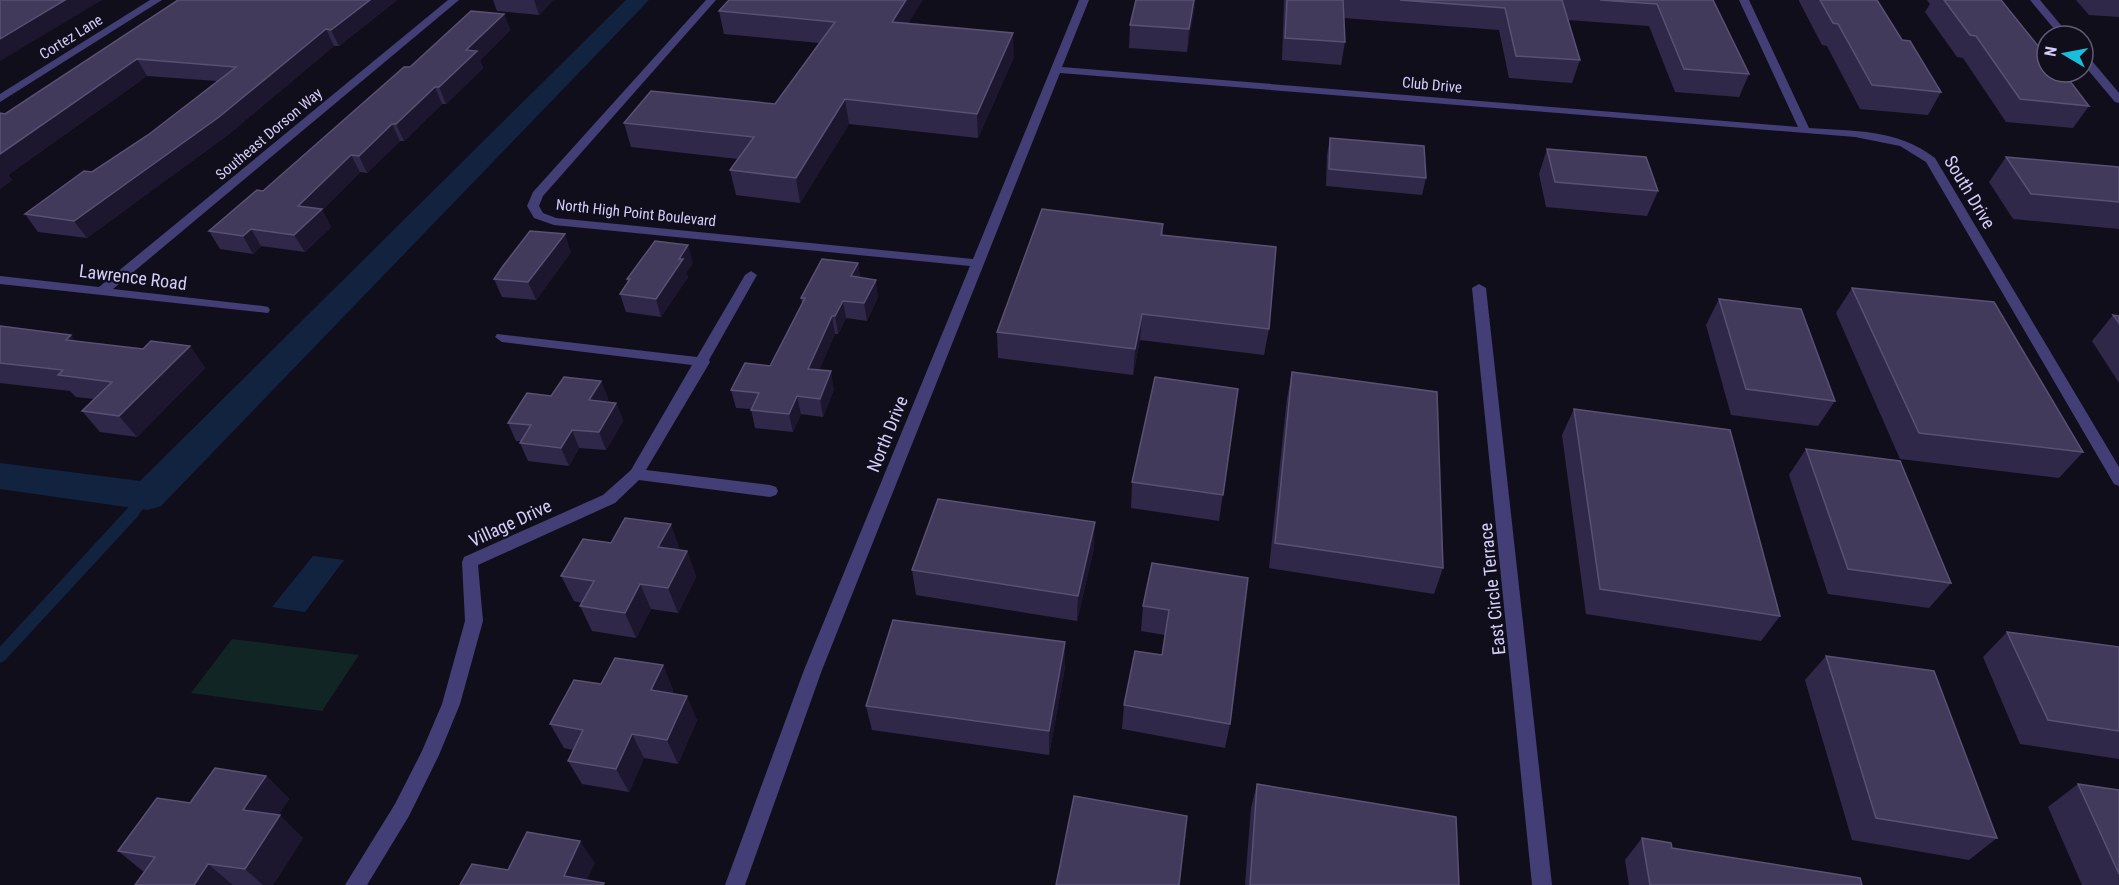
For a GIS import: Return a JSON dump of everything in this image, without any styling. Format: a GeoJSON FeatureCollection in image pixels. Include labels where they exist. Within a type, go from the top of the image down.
{"type":"FeatureCollection","features":[{"type":"Feature","properties":{"kind":"street","name":"Cortez Lane"},"geometry":{"type":"LineString","coordinates":[[0,99],[157,0]]}},
{"type":"Feature","properties":{"kind":"street","name":"Southeast Dorson Way"},"geometry":{"type":"LineString","coordinates":[[102,291],[454,0]]}},
{"type":"Feature","properties":{"kind":"street","name":"North High Point Boulevard"},"geometry":{"type":"LineString","coordinates":[[711,0],[537,195],[533,206],[538,215],[554,221],[977,262]]}},
{"type":"Feature","properties":{"kind":"street","name":"North Drive"},"geometry":{"type":"LineString","coordinates":[[735,885],[813,670],[1084,0]]}},
{"type":"Feature","properties":{"kind":"street"},"geometry":{"type":"LineString","coordinates":[[1744,0],[1805,131]]}},
{"type":"Feature","properties":{"kind":"street"},"geometry":{"type":"LineString","coordinates":[[2035,0],[2055,24]]}},
{"type":"Feature","properties":{"kind":"street","name":"Club Drive"},"geometry":{"type":"LineString","coordinates":[[1056,70],[1805,131]]}},
{"type":"Feature","properties":{"kind":"street"},"geometry":{"type":"LineString","coordinates":[[2095,71],[2119,100]]}},
{"type":"Feature","properties":{"kind":"street","name":"South Drive"},"geometry":{"type":"LineString","coordinates":[[1805,131],[1904,143],[1921,151],[1931,160],[2119,480]]}},
{"type":"Feature","properties":{"kind":"street","name":"Village Drive"},"geometry":{"type":"LineString","coordinates":[[355,885],[402,810],[430,755],[451,704],[474,621],[470,562],[609,500],[636,474],[703,362],[750,275]]}},
{"type":"Feature","properties":{"kind":"street","name":"Lawrence Road"},"geometry":{"type":"LineString","coordinates":[[0,280],[262,310]]}},
{"type":"Feature","properties":{"kind":"street","name":"East Circle Terrace"},"geometry":{"type":"LineString","coordinates":[[1479,288],[1542,885]]}},
{"type":"Feature","properties":{"kind":"street"},"geometry":{"type":"LineString","coordinates":[[502,338],[703,362]]}},
{"type":"Feature","properties":{"kind":"street"},"geometry":{"type":"LineString","coordinates":[[636,474],[770,490]]}},
{"type":"Feature","properties":{"kind":"green space"},"geometry":{"type":"Polygon","coordinates":[[[232,639],[359,655],[322,711],[191,693],[232,639]]]}},
{"type":"Feature","properties":{"kind":"water"},"geometry":{"type":"Polygon","coordinates":[[[313,556],[344,560],[305,612],[272,607],[313,556]]]}},
{"type":"Feature","properties":{"kind":"building"},"geometry":{"type":"Polygon","coordinates":[[[0,0],[65,0],[0,39],[0,0]]]}},
{"type":"Feature","properties":{"kind":"building"},"geometry":{"type":"Polygon","coordinates":[[[178,0],[370,0],[331,30],[326,29],[219,117],[74,221],[25,214],[84,171],[92,172],[148,135],[236,67],[137,59],[0,154],[0,113],[5,114],[178,0]]]}},
{"type":"Feature","properties":{"kind":"building"},"geometry":{"type":"Polygon","coordinates":[[[729,0],[906,0],[892,22],[1013,33],[977,114],[845,99],[796,178],[730,170],[754,137],[624,123],[651,91],[775,104],[835,22],[719,11],[729,0]]]}},
{"type":"Feature","properties":{"kind":"building"},"geometry":{"type":"Polygon","coordinates":[[[1136,0],[1194,0],[1189,29],[1130,25],[1136,0]]]}},
{"type":"Feature","properties":{"kind":"building"},"geometry":{"type":"Polygon","coordinates":[[[1287,0],[1343,0],[1345,42],[1285,38],[1287,0]]]}},
{"type":"Feature","properties":{"kind":"building"},"geometry":{"type":"Polygon","coordinates":[[[1400,0],[1562,0],[1580,60],[1516,56],[1505,8],[1400,0]]]}},
{"type":"Feature","properties":{"kind":"building"},"geometry":{"type":"Polygon","coordinates":[[[1600,0],[1713,0],[1749,74],[1684,69],[1657,4],[1600,0]]]}},
{"type":"Feature","properties":{"kind":"building"},"geometry":{"type":"Polygon","coordinates":[[[1820,0],[1877,0],[1902,40],[1910,41],[1941,92],[1872,85],[1838,24],[1833,23],[1820,0]]]}},
{"type":"Feature","properties":{"kind":"building"},"geometry":{"type":"Polygon","coordinates":[[[1944,0],[2001,0],[2035,42],[2035,84],[2072,84],[2089,106],[2020,99],[1976,36],[1970,35],[1944,0]]]}},
{"type":"Feature","properties":{"kind":"building"},"geometry":{"type":"Polygon","coordinates":[[[471,11],[504,14],[466,50],[477,51],[439,87],[435,87],[396,124],[392,124],[359,156],[351,155],[298,206],[322,209],[294,235],[251,229],[243,236],[209,231],[257,190],[263,191],[404,67],[410,67],[471,11]]]}},
{"type":"Feature","properties":{"kind":"building"},"geometry":{"type":"Polygon","coordinates":[[[1330,138],[1424,146],[1426,178],[1329,169],[1330,138]]]}},
{"type":"Feature","properties":{"kind":"building"},"geometry":{"type":"Polygon","coordinates":[[[1547,149],[1646,157],[1658,191],[1555,182],[1547,149]]]}},
{"type":"Feature","properties":{"kind":"building"},"geometry":{"type":"Polygon","coordinates":[[[2006,157],[2119,167],[2119,202],[2031,194],[2006,157]]]}},
{"type":"Feature","properties":{"kind":"building"},"geometry":{"type":"Polygon","coordinates":[[[1042,209],[1163,224],[1161,235],[1276,247],[1269,329],[1142,314],[1135,349],[997,332],[1042,209]]]}},
{"type":"Feature","properties":{"kind":"building"},"geometry":{"type":"Polygon","coordinates":[[[530,231],[565,234],[528,282],[494,279],[503,266],[530,231]]]}},
{"type":"Feature","properties":{"kind":"building"},"geometry":{"type":"Polygon","coordinates":[[[655,241],[688,245],[679,259],[683,259],[656,299],[620,294],[630,279],[627,279],[655,241]]]}},
{"type":"Feature","properties":{"kind":"building"},"geometry":{"type":"Polygon","coordinates":[[[822,259],[858,263],[851,276],[876,280],[864,303],[843,301],[835,316],[832,316],[808,369],[831,371],[820,399],[797,396],[789,414],[751,410],[759,393],[731,390],[745,363],[770,366],[805,298],[801,298],[822,259]]]}},
{"type":"Feature","properties":{"kind":"building"},"geometry":{"type":"Polygon","coordinates":[[[1852,288],[1994,302],[2083,452],[1919,433],[1852,288]]]}},
{"type":"Feature","properties":{"kind":"building"},"geometry":{"type":"Polygon","coordinates":[[[1719,299],[1801,309],[1835,401],[1746,389],[1719,299]]]}},
{"type":"Feature","properties":{"kind":"building"},"geometry":{"type":"Polygon","coordinates":[[[0,326],[71,335],[66,340],[143,349],[151,341],[190,346],[119,416],[82,411],[112,382],[58,375],[63,370],[0,363],[0,326]]]}},
{"type":"Feature","properties":{"kind":"building"},"geometry":{"type":"Polygon","coordinates":[[[1292,372],[1437,392],[1443,568],[1275,543],[1292,372]]]}},
{"type":"Feature","properties":{"kind":"building"},"geometry":{"type":"Polygon","coordinates":[[[564,377],[601,381],[589,400],[616,403],[599,432],[572,430],[561,448],[520,443],[531,425],[508,423],[527,393],[551,396],[564,377]]]}},
{"type":"Feature","properties":{"kind":"building"},"geometry":{"type":"Polygon","coordinates":[[[1155,377],[1238,389],[1223,495],[1132,482],[1155,377]]]}},
{"type":"Feature","properties":{"kind":"building"},"geometry":{"type":"Polygon","coordinates":[[[1574,409],[1730,430],[1780,616],[1600,589],[1574,409]]]}},
{"type":"Feature","properties":{"kind":"building"},"geometry":{"type":"Polygon","coordinates":[[[1806,449],[1900,461],[1951,583],[1848,569],[1806,449]]]}},
{"type":"Feature","properties":{"kind":"building"},"geometry":{"type":"Polygon","coordinates":[[[938,499],[1095,522],[1078,596],[912,570],[938,499]]]}},
{"type":"Feature","properties":{"kind":"building"},"geometry":{"type":"Polygon","coordinates":[[[625,518],[671,524],[658,547],[687,551],[668,588],[640,584],[625,613],[580,606],[594,581],[561,576],[583,539],[611,543],[625,518]]]}},
{"type":"Feature","properties":{"kind":"building"},"geometry":{"type":"Polygon","coordinates":[[[1152,563],[1248,578],[1230,724],[1124,705],[1135,651],[1162,655],[1169,610],[1143,606],[1152,563]]]}},
{"type":"Feature","properties":{"kind":"building"},"geometry":{"type":"Polygon","coordinates":[[[893,620],[1065,642],[1049,731],[866,706],[893,620]]]}},
{"type":"Feature","properties":{"kind":"building"},"geometry":{"type":"Polygon","coordinates":[[[2007,632],[2119,647],[2119,731],[2048,720],[2007,632]]]}},
{"type":"Feature","properties":{"kind":"building"},"geometry":{"type":"Polygon","coordinates":[[[1826,656],[1934,671],[1997,838],[1876,818],[1826,656]]]}},
{"type":"Feature","properties":{"kind":"building"},"geometry":{"type":"Polygon","coordinates":[[[615,658],[663,665],[651,690],[687,696],[667,740],[632,734],[616,769],[568,761],[583,730],[550,724],[574,680],[601,684],[615,658]]]}},
{"type":"Feature","properties":{"kind":"building"},"geometry":{"type":"Polygon","coordinates":[[[215,768],[266,776],[243,810],[280,815],[245,869],[208,864],[194,885],[135,885],[155,857],[118,851],[157,798],[190,803],[215,768]]]}},
{"type":"Feature","properties":{"kind":"building"},"geometry":{"type":"Polygon","coordinates":[[[1257,784],[1456,817],[1459,885],[1250,885],[1257,784]]]}},
{"type":"Feature","properties":{"kind":"building"},"geometry":{"type":"Polygon","coordinates":[[[2078,784],[2119,790],[2119,874],[2078,784]]]}},
{"type":"Feature","properties":{"kind":"building"},"geometry":{"type":"Polygon","coordinates":[[[1074,796],[1187,816],[1179,885],[1056,885],[1074,796]]]}},
{"type":"Feature","properties":{"kind":"building"},"geometry":{"type":"Polygon","coordinates":[[[527,832],[580,841],[564,876],[604,883],[603,885],[460,885],[472,864],[508,870],[527,832]]]}},
{"type":"Feature","properties":{"kind":"building"},"geometry":{"type":"Polygon","coordinates":[[[1642,838],[1671,843],[1672,848],[1860,878],[1862,885],[1650,885],[1642,838]]]}},
{"type":"Feature","properties":{"kind":"waterway"},"geometry":{"type":"LineString","coordinates":[[0,476],[148,496],[638,0]]}},
{"type":"Feature","properties":{"kind":"waterway"},"geometry":{"type":"LineString","coordinates":[[132,514],[148,496]]}},
{"type":"Feature","properties":{"kind":"waterway"},"geometry":{"type":"LineString","coordinates":[[0,656],[133,512]]}}]}
